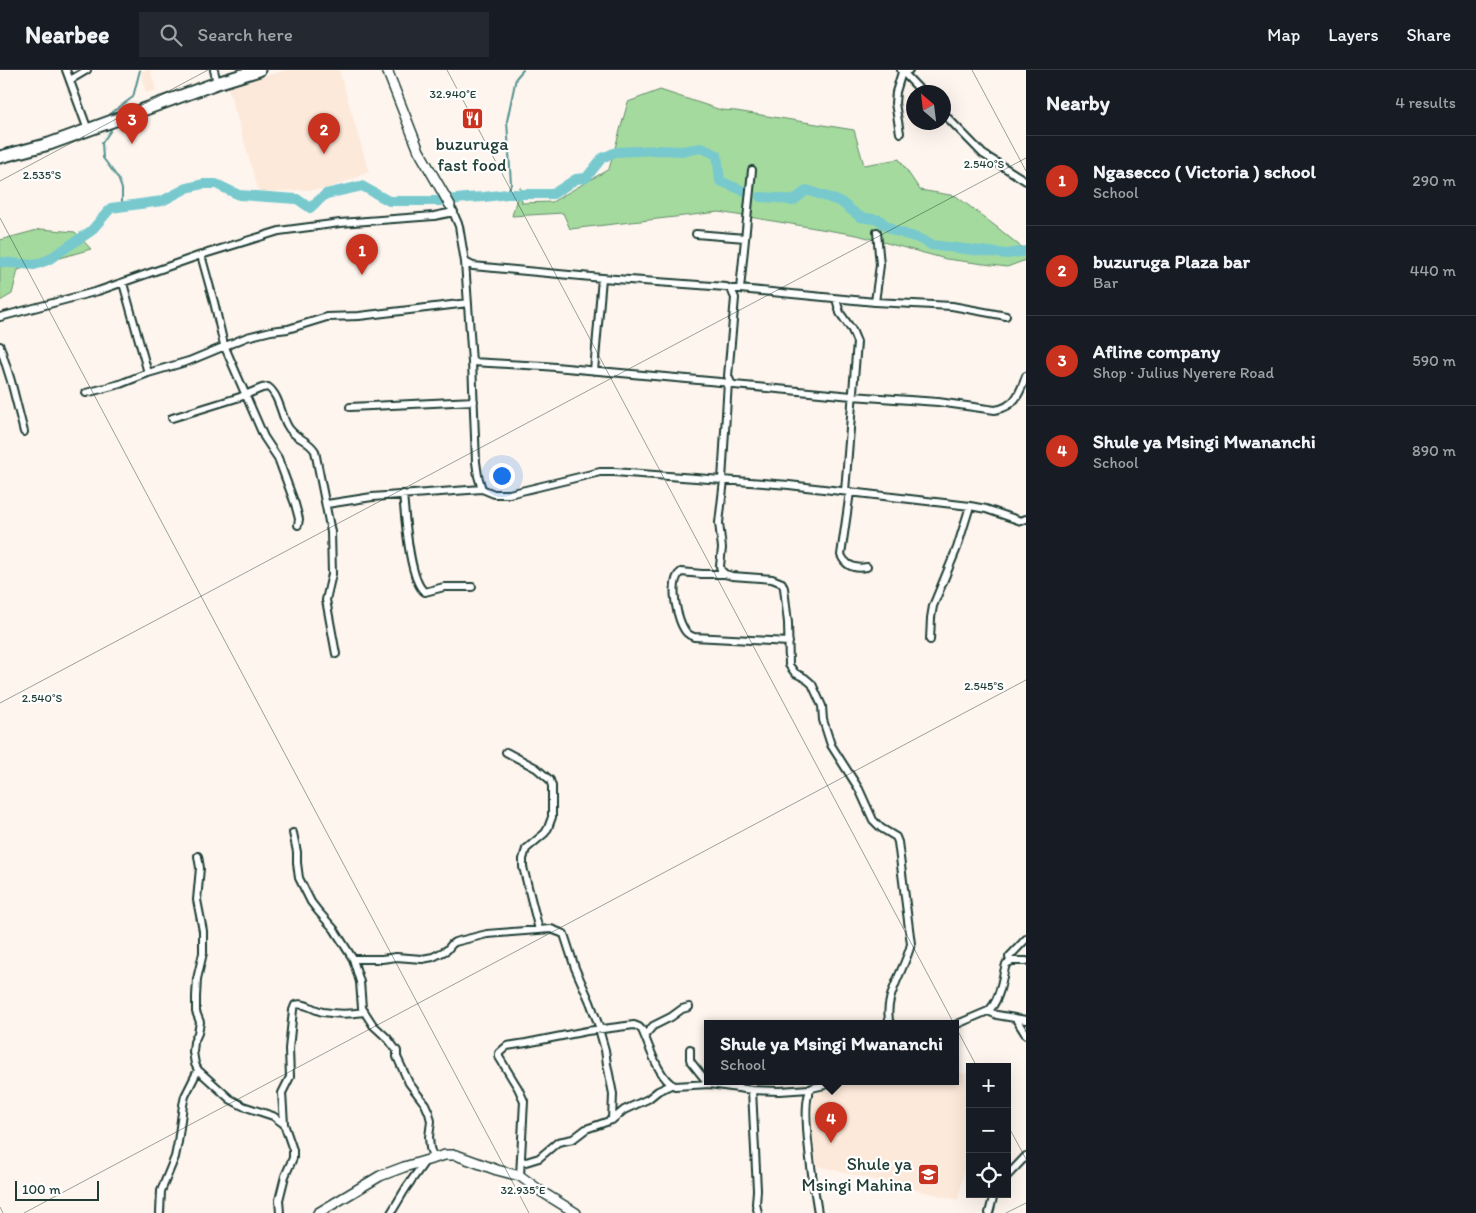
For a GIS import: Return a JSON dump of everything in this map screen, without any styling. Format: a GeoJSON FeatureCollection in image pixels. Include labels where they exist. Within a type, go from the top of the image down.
{"type":"FeatureCollection","features":[{"type":"Feature","properties":{"kind":"highway"},"geometry":{"type":"LineString","coordinates":[[0,157],[50,144],[217,83],[259,70]]}},
{"type":"Feature","properties":{"kind":"street"},"geometry":{"type":"LineString","coordinates":[[66,70],[88,130]]}},
{"type":"Feature","properties":{"kind":"street"},"geometry":{"type":"LineString","coordinates":[[70,80],[87,70]]}},
{"type":"Feature","properties":{"kind":"street"},"geometry":{"type":"LineString","coordinates":[[214,70],[217,83]]}},
{"type":"Feature","properties":{"kind":"street"},"geometry":{"type":"LineString","coordinates":[[387,70],[419,151],[443,192],[459,226],[465,262],[468,303],[476,462],[482,489]]}},
{"type":"Feature","properties":{"kind":"street"},"geometry":{"type":"LineString","coordinates":[[900,133],[895,103],[896,92],[904,71],[916,85]]}},
{"type":"Feature","properties":{"kind":"street"},"geometry":{"type":"LineString","coordinates":[[951,121],[982,154],[1026,181]]}},
{"type":"Feature","properties":{"kind":"street"},"geometry":{"type":"LineString","coordinates":[[740,288],[752,170]]}},
{"type":"Feature","properties":{"kind":"street"},"geometry":{"type":"LineString","coordinates":[[0,317],[98,291],[201,255],[279,231],[434,216],[452,209]]}},
{"type":"Feature","properties":{"kind":"street"},"geometry":{"type":"LineString","coordinates":[[875,302],[880,265],[877,232]]}},
{"type":"Feature","properties":{"kind":"street"},"geometry":{"type":"LineString","coordinates":[[696,234],[745,238]]}},
{"type":"Feature","properties":{"kind":"street"},"geometry":{"type":"LineString","coordinates":[[201,255],[224,345],[268,444],[278,458],[295,504],[299,520],[298,525]]}},
{"type":"Feature","properties":{"kind":"street"},"geometry":{"type":"LineString","coordinates":[[465,262],[473,266],[726,287],[731,290],[735,298],[719,523],[722,548],[720,566],[725,574]]}},
{"type":"Feature","properties":{"kind":"street"},"geometry":{"type":"LineString","coordinates":[[594,371],[602,278]]}},
{"type":"Feature","properties":{"kind":"street"},"geometry":{"type":"LineString","coordinates":[[123,283],[148,374]]}},
{"type":"Feature","properties":{"kind":"street"},"geometry":{"type":"LineString","coordinates":[[731,290],[740,288],[875,302],[952,306],[1006,316]]}},
{"type":"Feature","properties":{"kind":"street"},"geometry":{"type":"LineString","coordinates":[[836,298],[840,313],[852,330],[857,342],[841,555],[851,566],[858,568],[867,567]]}},
{"type":"Feature","properties":{"kind":"street"},"geometry":{"type":"LineString","coordinates":[[86,393],[189,361],[224,345],[253,335],[288,329],[327,317],[359,316],[468,303]]}},
{"type":"Feature","properties":{"kind":"street"},"geometry":{"type":"LineString","coordinates":[[0,346],[24,432]]}},
{"type":"Feature","properties":{"kind":"street"},"geometry":{"type":"LineString","coordinates":[[472,362],[544,366],[730,382],[741,386],[938,402],[994,410],[1009,405],[1015,399],[1021,391],[1026,376]]}},
{"type":"Feature","properties":{"kind":"street"},"geometry":{"type":"LineString","coordinates":[[172,418],[204,409],[262,388],[268,388],[274,393],[290,431],[312,446],[315,451],[331,532],[332,574],[326,600],[336,654]]}},
{"type":"Feature","properties":{"kind":"street"},"geometry":{"type":"LineString","coordinates":[[350,407],[474,401]]}},
{"type":"Feature","properties":{"kind":"street"},"geometry":{"type":"LineString","coordinates":[[326,504],[372,496],[482,489],[494,494],[509,494],[600,472],[723,480],[847,492],[970,506],[996,511],[1020,521],[1026,519]]}},
{"type":"Feature","properties":{"kind":"street"},"geometry":{"type":"LineString","coordinates":[[403,494],[408,547],[419,586],[425,592],[444,587],[472,587]]}},
{"type":"Feature","properties":{"kind":"street"},"geometry":{"type":"LineString","coordinates":[[930,640],[933,606],[957,548],[970,506]]}},
{"type":"Feature","properties":{"kind":"street"},"geometry":{"type":"LineString","coordinates":[[789,642],[694,637],[685,631],[675,598],[677,575],[681,572],[725,574],[772,579],[782,583],[785,594],[789,642],[788,665],[795,673],[812,684],[822,706],[823,720],[831,745],[859,789],[873,820],[881,828],[896,837],[900,846],[911,944],[890,1000],[887,1015],[889,1020]]}},
{"type":"Feature","properties":{"kind":"street"},"geometry":{"type":"LineString","coordinates":[[506,752],[536,768],[545,775],[552,786],[552,817],[548,828],[545,833],[529,845],[523,859],[523,867],[539,930]]}},
{"type":"Feature","properties":{"kind":"street"},"geometry":{"type":"LineString","coordinates":[[293,833],[299,878],[318,912],[334,929],[352,959],[360,982],[364,1012],[373,1025],[388,1039],[397,1051],[408,1083],[425,1104],[432,1120],[429,1137],[430,1158],[406,1188],[391,1213]]}},
{"type":"Feature","properties":{"kind":"street"},"geometry":{"type":"LineString","coordinates":[[198,856],[200,868],[197,900],[203,931],[203,953],[197,979],[196,1012],[200,1022],[194,1042],[195,1064],[198,1070],[230,1099],[243,1106],[274,1116],[284,1124]]}},
{"type":"Feature","properties":{"kind":"street"},"geometry":{"type":"LineString","coordinates":[[352,959],[382,959],[396,956],[422,959],[434,957],[444,952],[455,942],[487,934],[551,929],[564,934],[575,968],[590,1002],[605,1050],[613,1094],[612,1120]]}},
{"type":"Feature","properties":{"kind":"street"},"geometry":{"type":"LineString","coordinates":[[1010,962],[1009,957],[1011,953],[1026,939]]}},
{"type":"Feature","properties":{"kind":"street"},"geometry":{"type":"LineString","coordinates":[[959,1023],[988,1011],[995,1005],[1006,966],[1010,962],[1026,961]]}},
{"type":"Feature","properties":{"kind":"street"},"geometry":{"type":"LineString","coordinates":[[280,1213],[279,1200],[285,1176],[293,1158],[293,1150],[284,1124],[282,1092],[290,1080],[290,1049],[295,1005],[300,1003],[325,1012],[364,1012]]}},
{"type":"Feature","properties":{"kind":"street"},"geometry":{"type":"LineString","coordinates":[[645,1035],[653,1026],[689,1007]]}},
{"type":"Feature","properties":{"kind":"street"},"geometry":{"type":"LineString","coordinates":[[988,1011],[1026,1020]]}},
{"type":"Feature","properties":{"kind":"street"},"geometry":{"type":"LineString","coordinates":[[1016,1018],[1026,1034]]}},
{"type":"Feature","properties":{"kind":"street"},"geometry":{"type":"LineString","coordinates":[[520,1176],[524,1101],[499,1057],[499,1052],[507,1046],[599,1029],[634,1025],[639,1027],[645,1035],[659,1068],[671,1085]]}},
{"type":"Feature","properties":{"kind":"street"},"geometry":{"type":"LineString","coordinates":[[690,1049],[691,1062],[704,1078]]}},
{"type":"Feature","properties":{"kind":"street"},"geometry":{"type":"LineString","coordinates":[[160,1213],[161,1191],[175,1157],[185,1096],[198,1070]]}},
{"type":"Feature","properties":{"kind":"street"},"geometry":{"type":"LineString","coordinates":[[520,1161],[526,1162],[540,1158],[558,1142],[573,1139],[586,1129],[612,1120],[624,1110],[648,1099],[658,1091],[671,1085],[704,1083]]}},
{"type":"Feature","properties":{"kind":"street"},"geometry":{"type":"LineString","coordinates":[[721,1085],[752,1090],[780,1091],[809,1089],[821,1085]]}},
{"type":"Feature","properties":{"kind":"street"},"geometry":{"type":"LineString","coordinates":[[809,1089],[806,1127],[818,1213]]}},
{"type":"Feature","properties":{"kind":"street"},"geometry":{"type":"LineString","coordinates":[[752,1090],[754,1153],[758,1190],[756,1204],[758,1213]]}},
{"type":"Feature","properties":{"kind":"street"},"geometry":{"type":"LineString","coordinates":[[318,1213],[380,1176],[445,1154],[456,1155],[520,1176],[576,1213]]}},
{"type":"Feature","properties":{"kind":"street"},"geometry":{"type":"LineString","coordinates":[[1011,1172],[1026,1156]]}},
{"type":"Feature","properties":{"kind":"street"},"geometry":{"type":"LineString","coordinates":[[989,1213],[993,1198]]}},
{"type":"Feature","properties":{"kind":"shaded area"},"geometry":{"type":"Polygon","coordinates":[[[150,70],[156,90],[146,93],[141,72],[150,70]]]}},
{"type":"Feature","properties":{"kind":"shaded area"},"geometry":{"type":"Polygon","coordinates":[[[286,70],[339,70],[369,172],[327,189],[259,192],[228,87],[286,70]]]}},
{"type":"Feature","properties":{"kind":"shaded area"},"geometry":{"type":"Polygon","coordinates":[[[966,1073],[966,1161],[958,1200],[817,1166],[812,1127],[813,1094],[839,1085],[959,1085],[959,1074],[966,1073]]]}},
{"type":"Feature","properties":{"kind":"green space"},"geometry":{"type":"Polygon","coordinates":[[[660,90],[721,110],[854,130],[864,165],[899,159],[920,190],[956,196],[1026,251],[1026,260],[1007,267],[946,259],[857,235],[719,212],[570,229],[563,213],[512,216],[520,187],[522,203],[552,202],[609,169],[628,102],[660,90]]]}},
{"type":"Feature","properties":{"kind":"green space"},"geometry":{"type":"Polygon","coordinates":[[[41,229],[75,232],[91,249],[18,270],[12,294],[0,301],[0,240],[41,229]]]}},
{"type":"Feature","properties":{"kind":"waterway"},"geometry":{"type":"LineString","coordinates":[[110,114],[133,97],[140,70]]}},
{"type":"Feature","properties":{"kind":"waterway"},"geometry":{"type":"LineString","coordinates":[[507,194],[511,184],[507,121],[516,78],[523,70]]}},
{"type":"Feature","properties":{"kind":"waterway"},"geometry":{"type":"LineString","coordinates":[[111,130],[102,143],[103,158],[118,178],[122,189],[122,207]]}},
{"type":"Feature","properties":{"kind":"waterway"},"geometry":{"type":"LineString","coordinates":[[0,262],[34,265],[48,260],[91,231],[111,208],[162,201],[187,188],[203,184],[216,184],[239,195],[297,199],[310,208],[326,194],[362,186],[389,201],[439,201],[507,194],[553,194],[576,179],[586,178],[602,158],[616,152],[681,151],[702,148],[717,155],[720,181],[744,191]]}},
{"type":"Feature","properties":{"kind":"waterway"},"geometry":{"type":"LineString","coordinates":[[760,197],[793,201],[807,190],[841,202],[860,217],[880,220],[891,229],[918,238],[931,245],[1007,254],[1026,251]]}},
{"type":"Feature","properties":{"kind":"place","name":"buzuruga fast food"},"geometry":{"type":"Point","coordinates":[472,119]}},
{"type":"Feature","properties":{"kind":"place","name":"Afline company"},"geometry":{"type":"Point","coordinates":[132,144]}},
{"type":"Feature","properties":{"kind":"place","name":"buzuruga Plaza bar"},"geometry":{"type":"Point","coordinates":[324,154]}},
{"type":"Feature","properties":{"kind":"place","name":"Ngasecco ( Victoria ) school"},"geometry":{"type":"Point","coordinates":[362,275]}},
{"type":"Feature","properties":{"kind":"place","name":"Shule ya Msingi Mwananchi"},"geometry":{"type":"Point","coordinates":[831,1143]}},
{"type":"Feature","properties":{"kind":"place","name":"Shule ya Msingi Mahina"},"geometry":{"type":"Point","coordinates":[928,1174]}}]}
